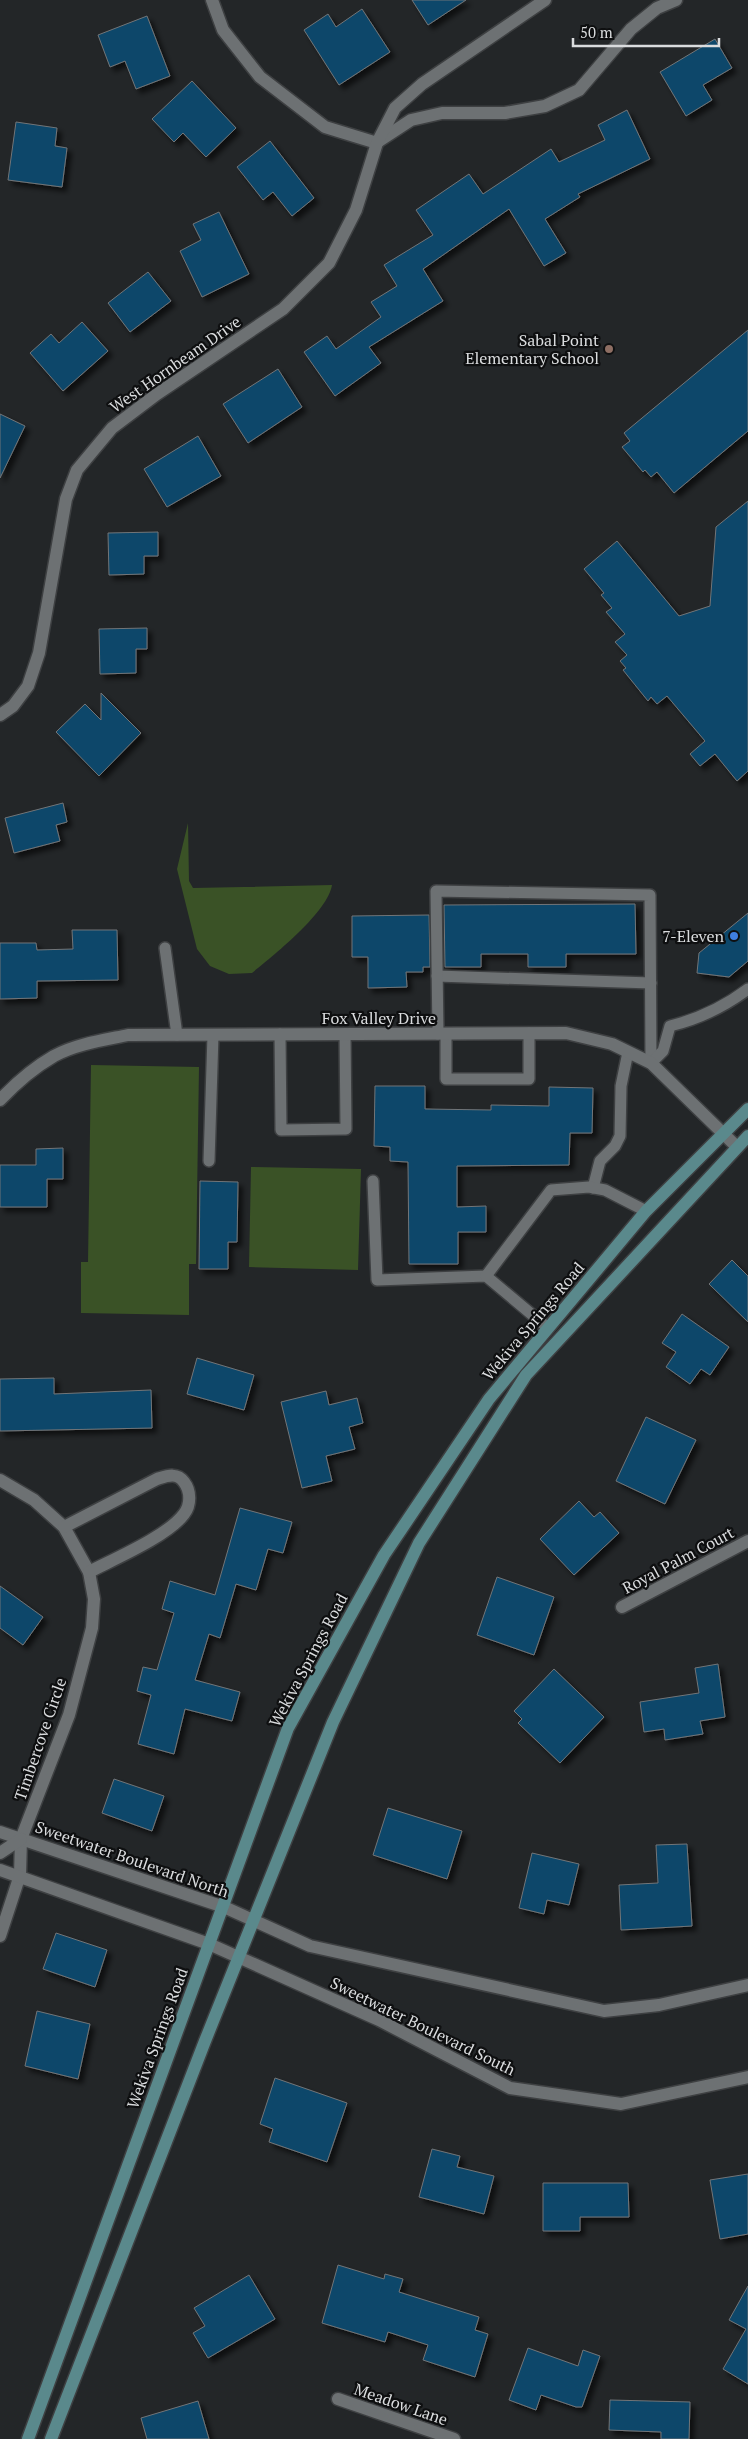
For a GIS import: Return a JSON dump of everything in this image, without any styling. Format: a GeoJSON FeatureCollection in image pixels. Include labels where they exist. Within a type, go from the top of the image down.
{"type":"FeatureCollection","features":[{"type":"Feature","properties":{"kind":"main road","name":"Wekiva Springs Road"},"geometry":{"type":"LineString","coordinates":[[28,2439],[288,1728],[384,1555],[489,1399],[646,1211],[748,1109]]}},
{"type":"Feature","properties":{"kind":"main road","name":"Wekiva Springs Road"},"geometry":{"type":"LineString","coordinates":[[51,2439],[252,1921],[333,1722],[425,1534],[526,1375],[748,1136]]}},
{"type":"Feature","properties":{"kind":"street"},"geometry":{"type":"LineString","coordinates":[[212,0],[223,30],[260,77],[326,127],[377,143],[411,120],[442,113],[505,113],[545,106],[579,90],[631,29],[657,8],[676,0]]}},
{"type":"Feature","properties":{"kind":"street","name":"West Hornbeam Drive"},"geometry":{"type":"LineString","coordinates":[[0,715],[13,706],[28,686],[39,653],[66,499],[77,470],[112,428],[157,394],[283,309],[329,263],[356,210],[377,143],[395,108],[422,84],[545,0]]}},
{"type":"Feature","properties":{"kind":"street","name":"Fox Valley Drive"},"geometry":{"type":"LineString","coordinates":[[0,1100],[11,1088],[54,1056],[90,1043],[128,1035],[566,1033],[612,1044],[651,1063],[737,1147]]}},
{"type":"Feature","properties":{"kind":"street"},"geometry":{"type":"LineString","coordinates":[[64,1527],[156,1479],[170,1475],[181,1478],[188,1487],[190,1500],[185,1514],[168,1529],[89,1572]]}},
{"type":"Feature","properties":{"kind":"street","name":"Timbercove Circle"},"geometry":{"type":"LineString","coordinates":[[0,1480],[34,1500],[64,1527],[89,1572],[94,1599],[92,1628],[69,1715],[21,1839],[20,1875],[0,1936]]}},
{"type":"Feature","properties":{"kind":"street","name":"Royal Palm Court"},"geometry":{"type":"LineString","coordinates":[[622,1607],[748,1541]]}},
{"type":"Feature","properties":{"kind":"street","name":"Sweetwater Boulevard North"},"geometry":{"type":"LineString","coordinates":[[0,1832],[224,1907],[252,1921]]}},
{"type":"Feature","properties":{"kind":"street"},"geometry":{"type":"LineString","coordinates":[[0,1853],[21,1839]]}},
{"type":"Feature","properties":{"kind":"street"},"geometry":{"type":"LineString","coordinates":[[0,1870],[20,1875],[209,1944]]}},
{"type":"Feature","properties":{"kind":"street","name":"Sweetwater Boulevard South"},"geometry":{"type":"LineString","coordinates":[[252,1921],[310,1946],[505,1991],[604,2011],[659,2005],[748,1985]]}},
{"type":"Feature","properties":{"kind":"street","name":"Sweetwater Boulevard South"},"geometry":{"type":"LineString","coordinates":[[209,1944],[379,2020],[510,2088],[621,2104],[748,2077]]}},
{"type":"Feature","properties":{"kind":"street","name":"Meadow Lane"},"geometry":{"type":"LineString","coordinates":[[338,2399],[454,2439]]}},
{"type":"Feature","properties":{"kind":"lane"},"geometry":{"type":"LineString","coordinates":[[529,1033],[529,1078],[446,1079],[437,976],[436,891],[650,895],[651,1063]]}},
{"type":"Feature","properties":{"kind":"lane"},"geometry":{"type":"LineString","coordinates":[[165,948],[177,1034]]}},
{"type":"Feature","properties":{"kind":"lane"},"geometry":{"type":"LineString","coordinates":[[437,976],[650,983]]}},
{"type":"Feature","properties":{"kind":"lane"},"geometry":{"type":"LineString","coordinates":[[651,1063],[663,1051],[670,1026],[697,1019],[733,1000],[748,989]]}},
{"type":"Feature","properties":{"kind":"lane"},"geometry":{"type":"LineString","coordinates":[[209,1161],[213,1034]]}},
{"type":"Feature","properties":{"kind":"lane"},"geometry":{"type":"LineString","coordinates":[[280,1034],[281,1130],[346,1129],[344,1034]]}},
{"type":"Feature","properties":{"kind":"lane"},"geometry":{"type":"LineString","coordinates":[[593,1188],[600,1161],[615,1146],[620,1136],[621,1086],[628,1052]]}},
{"type":"Feature","properties":{"kind":"lane"},"geometry":{"type":"LineString","coordinates":[[373,1181],[377,1280],[486,1276],[548,1328]]}},
{"type":"Feature","properties":{"kind":"lane"},"geometry":{"type":"LineString","coordinates":[[486,1276],[550,1190],[593,1188],[605,1190],[646,1211]]}},
{"type":"Feature","properties":{"kind":"green space"},"geometry":{"type":"Polygon","coordinates":[[[188,823],[189,881],[193,888],[332,885],[321,908],[298,933],[252,973],[229,974],[210,966],[197,949],[177,869],[188,823]]]}},
{"type":"Feature","properties":{"kind":"green space"},"geometry":{"type":"Polygon","coordinates":[[[91,1065],[199,1067],[196,1264],[189,1264],[189,1315],[81,1313],[81,1262],[88,1262],[91,1065]]]}},
{"type":"Feature","properties":{"kind":"green space"},"geometry":{"type":"Polygon","coordinates":[[[251,1167],[361,1169],[358,1270],[249,1267],[251,1167]]]}},
{"type":"Feature","properties":{"kind":"building"},"geometry":{"type":"Polygon","coordinates":[[[412,0],[466,0],[428,25],[412,0]]]}},
{"type":"Feature","properties":{"kind":"building"},"geometry":{"type":"Polygon","coordinates":[[[362,9],[390,52],[339,85],[304,30],[328,14],[336,27],[362,9]]]}},
{"type":"Feature","properties":{"kind":"building"},"geometry":{"type":"Polygon","coordinates":[[[147,16],[170,76],[136,89],[125,61],[110,67],[98,35],[147,16]]]}},
{"type":"Feature","properties":{"kind":"building"},"geometry":{"type":"Polygon","coordinates":[[[715,39],[732,68],[703,85],[712,100],[686,116],[660,72],[715,39]]]}},
{"type":"Feature","properties":{"kind":"building"},"geometry":{"type":"Polygon","coordinates":[[[192,81],[236,128],[206,157],[183,133],[174,142],[152,119],[192,81]]]}},
{"type":"Feature","properties":{"kind":"building"},"geometry":{"type":"Polygon","coordinates":[[[627,110],[650,159],[578,194],[580,197],[545,219],[566,253],[544,266],[509,209],[423,269],[443,301],[369,347],[381,363],[335,396],[304,352],[327,336],[336,349],[381,317],[371,302],[397,286],[384,265],[433,235],[416,210],[469,174],[483,194],[551,149],[559,162],[605,140],[598,125],[627,110]]]}},
{"type":"Feature","properties":{"kind":"building"},"geometry":{"type":"Polygon","coordinates":[[[16,122],[57,128],[55,146],[67,148],[62,187],[8,180],[16,122]]]}},
{"type":"Feature","properties":{"kind":"building"},"geometry":{"type":"Polygon","coordinates":[[[270,141],[314,198],[292,216],[273,192],[263,200],[237,167],[270,141]]]}},
{"type":"Feature","properties":{"kind":"building"},"geometry":{"type":"Polygon","coordinates":[[[219,212],[249,274],[202,297],[180,251],[201,240],[193,224],[219,212]]]}},
{"type":"Feature","properties":{"kind":"building"},"geometry":{"type":"Polygon","coordinates":[[[148,272],[171,301],[130,332],[108,303],[148,272]]]}},
{"type":"Feature","properties":{"kind":"building"},"geometry":{"type":"Polygon","coordinates":[[[82,322],[108,351],[63,391],[30,353],[51,334],[59,343],[82,322]]]}},
{"type":"Feature","properties":{"kind":"building"},"geometry":{"type":"Polygon","coordinates":[[[748,330],[748,431],[674,493],[657,472],[651,477],[645,470],[643,472],[622,447],[630,441],[624,433],[748,330]]]}},
{"type":"Feature","properties":{"kind":"building"},"geometry":{"type":"Polygon","coordinates":[[[278,369],[302,407],[248,443],[223,404],[278,369]]]}},
{"type":"Feature","properties":{"kind":"building"},"geometry":{"type":"Polygon","coordinates":[[[0,414],[25,426],[0,478],[0,414]]]}},
{"type":"Feature","properties":{"kind":"building"},"geometry":{"type":"Polygon","coordinates":[[[198,436],[221,476],[167,507],[144,469],[198,436]]]}},
{"type":"Feature","properties":{"kind":"building"},"geometry":{"type":"Polygon","coordinates":[[[748,501],[748,771],[737,781],[715,754],[700,766],[690,754],[705,741],[667,696],[657,704],[651,697],[648,701],[623,670],[626,668],[620,661],[627,655],[615,642],[625,634],[606,612],[612,608],[601,595],[604,593],[584,569],[617,541],[679,616],[710,606],[716,527],[748,501]]]}},
{"type":"Feature","properties":{"kind":"building"},"geometry":{"type":"Polygon","coordinates":[[[158,532],[158,556],[144,556],[144,574],[109,575],[108,533],[158,532]]]}},
{"type":"Feature","properties":{"kind":"building"},"geometry":{"type":"Polygon","coordinates":[[[147,628],[147,649],[136,649],[136,673],[100,674],[99,629],[147,628]]]}},
{"type":"Feature","properties":{"kind":"building"},"geometry":{"type":"Polygon","coordinates":[[[101,693],[141,733],[99,776],[56,732],[85,704],[101,720],[101,693]]]}},
{"type":"Feature","properties":{"kind":"building"},"geometry":{"type":"Polygon","coordinates":[[[63,803],[67,822],[56,825],[60,841],[14,853],[5,818],[63,803]]]}},
{"type":"Feature","properties":{"kind":"building"},"geometry":{"type":"Polygon","coordinates":[[[635,904],[636,954],[566,954],[566,967],[528,967],[528,954],[481,954],[481,967],[445,967],[444,905],[635,904]]]}},
{"type":"Feature","properties":{"kind":"building","name":"7-Eleven"},"geometry":{"type":"Polygon","coordinates":[[[748,913],[748,961],[729,977],[697,973],[699,953],[748,913]]]}},
{"type":"Feature","properties":{"kind":"building"},"geometry":{"type":"Polygon","coordinates":[[[429,915],[430,967],[423,967],[423,972],[406,972],[407,987],[368,988],[368,957],[352,957],[352,916],[429,915]]]}},
{"type":"Feature","properties":{"kind":"building"},"geometry":{"type":"Polygon","coordinates":[[[72,930],[117,930],[118,980],[37,981],[37,998],[0,999],[0,943],[36,943],[37,950],[73,949],[72,930]]]}},
{"type":"Feature","properties":{"kind":"building"},"geometry":{"type":"Polygon","coordinates":[[[375,1086],[425,1086],[425,1109],[491,1110],[491,1105],[549,1106],[549,1087],[593,1088],[592,1133],[570,1133],[569,1165],[457,1166],[457,1207],[486,1206],[486,1232],[458,1232],[458,1264],[409,1264],[408,1162],[390,1161],[390,1147],[374,1146],[375,1086]]]}},
{"type":"Feature","properties":{"kind":"building"},"geometry":{"type":"Polygon","coordinates":[[[63,1148],[63,1179],[47,1179],[47,1207],[0,1207],[0,1165],[36,1165],[36,1149],[63,1148]]]}},
{"type":"Feature","properties":{"kind":"building"},"geometry":{"type":"Polygon","coordinates":[[[200,1181],[238,1182],[237,1242],[228,1242],[228,1269],[199,1269],[200,1181]]]}},
{"type":"Feature","properties":{"kind":"building"},"geometry":{"type":"Polygon","coordinates":[[[732,1260],[748,1276],[748,1322],[709,1284],[732,1260]]]}},
{"type":"Feature","properties":{"kind":"building"},"geometry":{"type":"Polygon","coordinates":[[[682,1314],[729,1347],[710,1375],[701,1369],[690,1384],[666,1367],[676,1352],[662,1343],[682,1314]]]}},
{"type":"Feature","properties":{"kind":"building"},"geometry":{"type":"Polygon","coordinates":[[[197,1358],[254,1375],[244,1410],[187,1394],[197,1358]]]}},
{"type":"Feature","properties":{"kind":"building"},"geometry":{"type":"Polygon","coordinates":[[[54,1378],[54,1394],[151,1390],[152,1428],[0,1431],[0,1379],[54,1378]]]}},
{"type":"Feature","properties":{"kind":"building"},"geometry":{"type":"Polygon","coordinates":[[[326,1391],[329,1405],[357,1398],[363,1423],[349,1427],[355,1449],[326,1456],[332,1481],[302,1488],[281,1402],[326,1391]]]}},
{"type":"Feature","properties":{"kind":"building"},"geometry":{"type":"Polygon","coordinates":[[[646,1417],[696,1440],[665,1504],[616,1481],[646,1417]]]}},
{"type":"Feature","properties":{"kind":"building"},"geometry":{"type":"Polygon","coordinates":[[[579,1501],[594,1517],[600,1512],[619,1533],[574,1575],[540,1539],[579,1501]]]}},
{"type":"Feature","properties":{"kind":"building"},"geometry":{"type":"Polygon","coordinates":[[[240,1508],[292,1522],[283,1553],[268,1549],[256,1590],[236,1584],[220,1638],[209,1634],[195,1680],[240,1692],[232,1721],[185,1709],[174,1754],[138,1744],[151,1695],[137,1691],[143,1667],[157,1670],[174,1613],[162,1609],[170,1581],[215,1595],[240,1508]]]}},
{"type":"Feature","properties":{"kind":"building"},"geometry":{"type":"Polygon","coordinates":[[[497,1577],[554,1597],[534,1655],[477,1635],[497,1577]]]}},
{"type":"Feature","properties":{"kind":"building"},"geometry":{"type":"Polygon","coordinates":[[[0,1586],[43,1617],[23,1645],[0,1628],[0,1586]]]}},
{"type":"Feature","properties":{"kind":"building"},"geometry":{"type":"Polygon","coordinates":[[[718,1664],[725,1717],[700,1721],[703,1734],[665,1740],[664,1729],[644,1732],[640,1702],[699,1693],[695,1668],[718,1664]]]}},
{"type":"Feature","properties":{"kind":"building"},"geometry":{"type":"Polygon","coordinates":[[[554,1669],[604,1717],[560,1763],[518,1723],[522,1719],[514,1711],[554,1669]]]}},
{"type":"Feature","properties":{"kind":"building"},"geometry":{"type":"Polygon","coordinates":[[[114,1779],[164,1796],[152,1831],[102,1813],[114,1779]]]}},
{"type":"Feature","properties":{"kind":"building"},"geometry":{"type":"Polygon","coordinates":[[[388,1808],[462,1831],[447,1879],[373,1855],[388,1808]]]}},
{"type":"Feature","properties":{"kind":"building"},"geometry":{"type":"Polygon","coordinates":[[[687,1844],[692,1926],[621,1930],[619,1885],[658,1883],[656,1845],[687,1844]]]}},
{"type":"Feature","properties":{"kind":"building"},"geometry":{"type":"Polygon","coordinates":[[[532,1853],[579,1864],[569,1905],[547,1900],[544,1914],[519,1908],[532,1853]]]}},
{"type":"Feature","properties":{"kind":"building"},"geometry":{"type":"Polygon","coordinates":[[[56,1933],[107,1950],[95,1987],[43,1969],[56,1933]]]}},
{"type":"Feature","properties":{"kind":"building"},"geometry":{"type":"Polygon","coordinates":[[[37,2011],[90,2024],[78,2079],[25,2066],[37,2011]]]}},
{"type":"Feature","properties":{"kind":"building"},"geometry":{"type":"Polygon","coordinates":[[[275,2078],[347,2103],[327,2162],[269,2142],[273,2129],[260,2124],[275,2078]]]}},
{"type":"Feature","properties":{"kind":"building"},"geometry":{"type":"Polygon","coordinates":[[[432,2149],[460,2156],[457,2167],[494,2176],[484,2214],[419,2197],[432,2149]]]}},
{"type":"Feature","properties":{"kind":"building"},"geometry":{"type":"Polygon","coordinates":[[[748,2174],[748,2234],[720,2239],[710,2180],[748,2174]]]}},
{"type":"Feature","properties":{"kind":"building"},"geometry":{"type":"Polygon","coordinates":[[[543,2183],[628,2183],[629,2217],[580,2217],[580,2231],[543,2231],[543,2183]]]}},
{"type":"Feature","properties":{"kind":"building"},"geometry":{"type":"Polygon","coordinates":[[[338,2265],[384,2279],[385,2274],[403,2279],[399,2292],[479,2317],[475,2330],[488,2334],[475,2377],[423,2360],[428,2345],[388,2332],[385,2342],[322,2323],[338,2265]]]}},
{"type":"Feature","properties":{"kind":"building"},"geometry":{"type":"Polygon","coordinates":[[[249,2275],[275,2319],[208,2358],[193,2333],[205,2326],[194,2308],[249,2275]]]}},
{"type":"Feature","properties":{"kind":"building"},"geometry":{"type":"Polygon","coordinates":[[[748,2286],[748,2384],[723,2369],[746,2329],[729,2320],[748,2286]]]}},
{"type":"Feature","properties":{"kind":"building"},"geometry":{"type":"Polygon","coordinates":[[[528,2348],[578,2366],[583,2350],[600,2356],[582,2407],[576,2407],[541,2395],[536,2410],[509,2400],[528,2348]]]}},
{"type":"Feature","properties":{"kind":"building"},"geometry":{"type":"Polygon","coordinates":[[[610,2400],[690,2402],[689,2439],[661,2439],[661,2432],[609,2430],[610,2400]]]}},
{"type":"Feature","properties":{"kind":"building"},"geometry":{"type":"Polygon","coordinates":[[[198,2401],[209,2439],[147,2439],[141,2418],[198,2401]]]}},
{"type":"Feature","properties":{"kind":"place","name":"Sabal Point Elementary School"},"geometry":{"type":"Point","coordinates":[609,349]}},
{"type":"Feature","properties":{"kind":"place","name":"7-Eleven"},"geometry":{"type":"Point","coordinates":[734,936]}}]}
